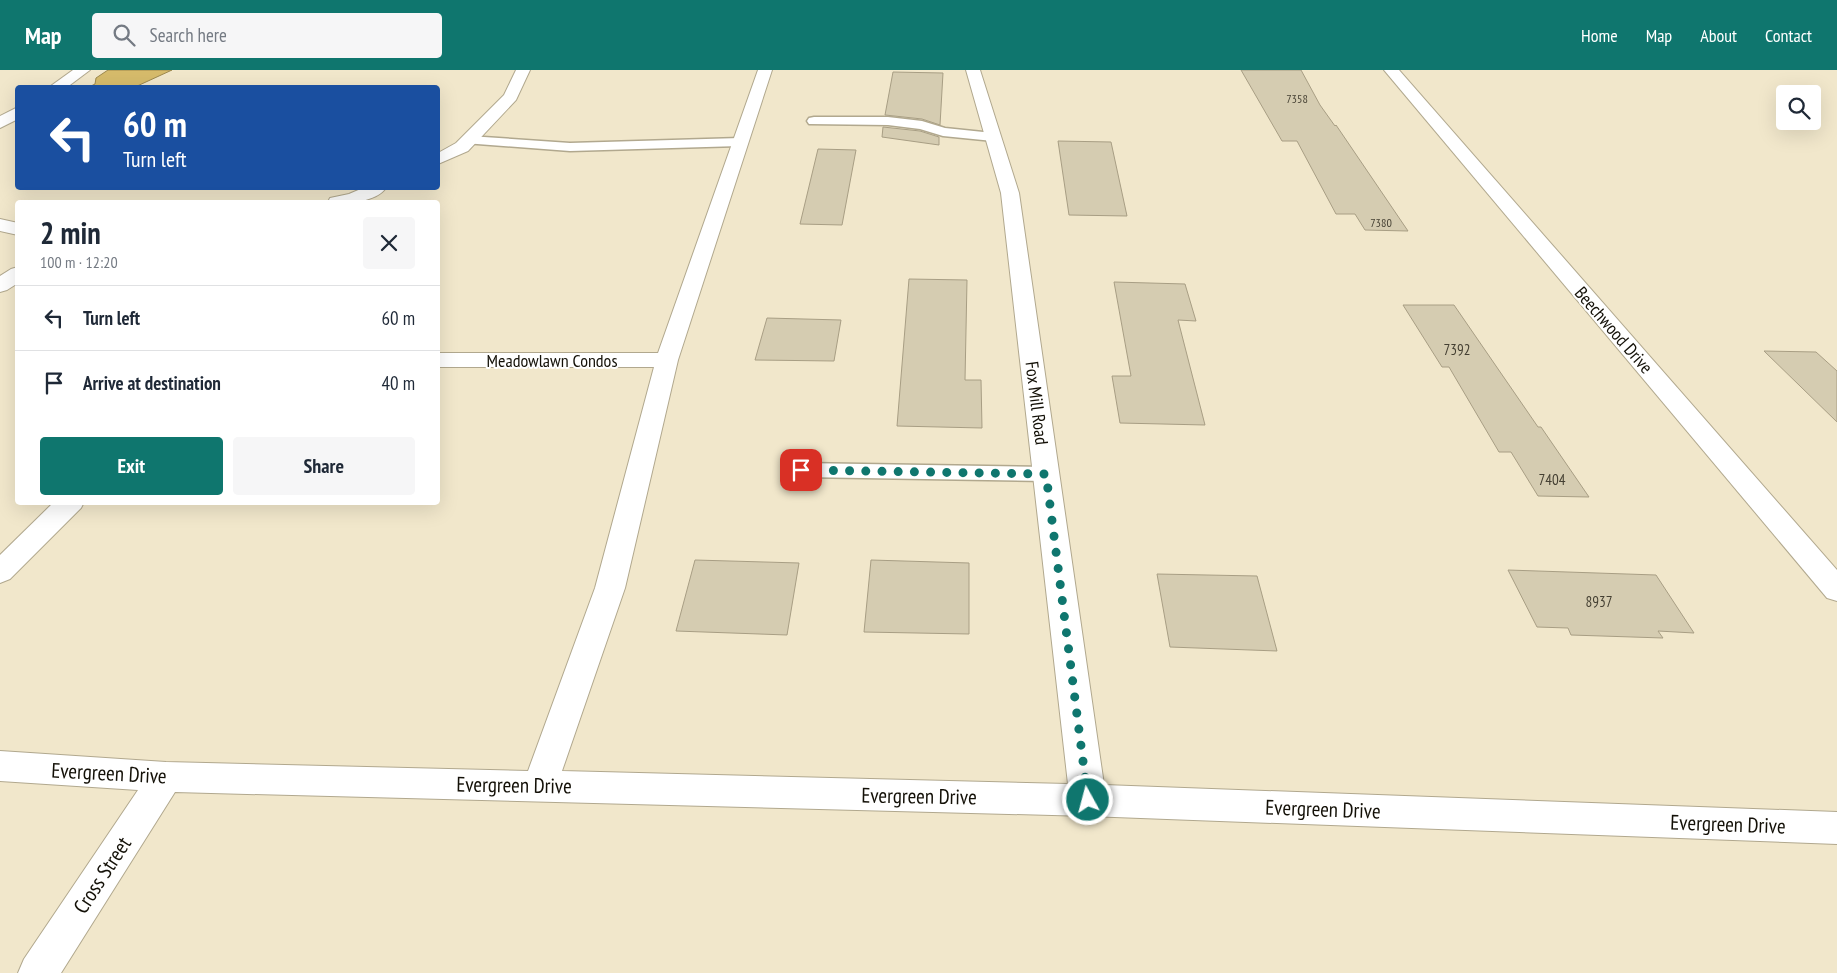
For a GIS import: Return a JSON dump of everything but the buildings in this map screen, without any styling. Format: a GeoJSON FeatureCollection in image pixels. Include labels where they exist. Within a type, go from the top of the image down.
{"type":"FeatureCollection","features":[{"type":"Feature","properties":{"kind":"street"},"geometry":{"type":"LineString","coordinates":[[60,85],[83,70]]}},
{"type":"Feature","properties":{"kind":"street"},"geometry":{"type":"LineString","coordinates":[[440,158],[462,147],[511,97],[523,70]]}},
{"type":"Feature","properties":{"kind":"street"},"geometry":{"type":"LineString","coordinates":[[540,785],[610,588],[667,360],[765,70]]}},
{"type":"Feature","properties":{"kind":"street","name":"Fox Mill Road"},"geometry":{"type":"LineString","coordinates":[[973,70],[1010,193],[1088,800]]}},
{"type":"Feature","properties":{"kind":"street","name":"Beechwood Drive"},"geometry":{"type":"LineString","coordinates":[[1391,70],[1837,590]]}},
{"type":"Feature","properties":{"kind":"street"},"geometry":{"type":"LineString","coordinates":[[346,200],[373,190]]}},
{"type":"Feature","properties":{"kind":"street"},"geometry":{"type":"LineString","coordinates":[[0,225],[15,228]]}},
{"type":"Feature","properties":{"kind":"street"},"geometry":{"type":"LineString","coordinates":[[0,286],[15,276]]}},
{"type":"Feature","properties":{"kind":"street","name":"Meadowlawn Condos"},"geometry":{"type":"LineString","coordinates":[[440,360],[667,360]]}},
{"type":"Feature","properties":{"kind":"street"},"geometry":{"type":"LineString","coordinates":[[0,572],[68,505]]}},
{"type":"Feature","properties":{"kind":"street","name":"Evergreen Drive"},"geometry":{"type":"LineString","coordinates":[[0,766],[166,777],[1088,800],[1837,828]]}},
{"type":"Feature","properties":{"kind":"street","name":"Cross Street"},"geometry":{"type":"LineString","coordinates":[[38,973],[166,777]]}},
{"type":"Feature","properties":{"kind":"lane"},"geometry":{"type":"LineString","coordinates":[[814,121],[888,121],[922,125],[942,132],[993,137]]}},
{"type":"Feature","properties":{"kind":"lane"},"geometry":{"type":"LineString","coordinates":[[468,140],[570,147],[740,142]]}},
{"type":"Feature","properties":{"kind":"lane"},"geometry":{"type":"LineString","coordinates":[[801,470],[1046,474]]}},
{"type":"Feature","properties":{"kind":"shaded area"},"geometry":{"type":"Polygon","coordinates":[[[108,70],[172,70],[139,85],[93,85],[96,78],[108,70]]]}},
{"type":"Feature","properties":{"kind":"route"},"geometry":{"type":"LineString","coordinates":[[801,470],[1046,474],[1088,800]]}}]}
